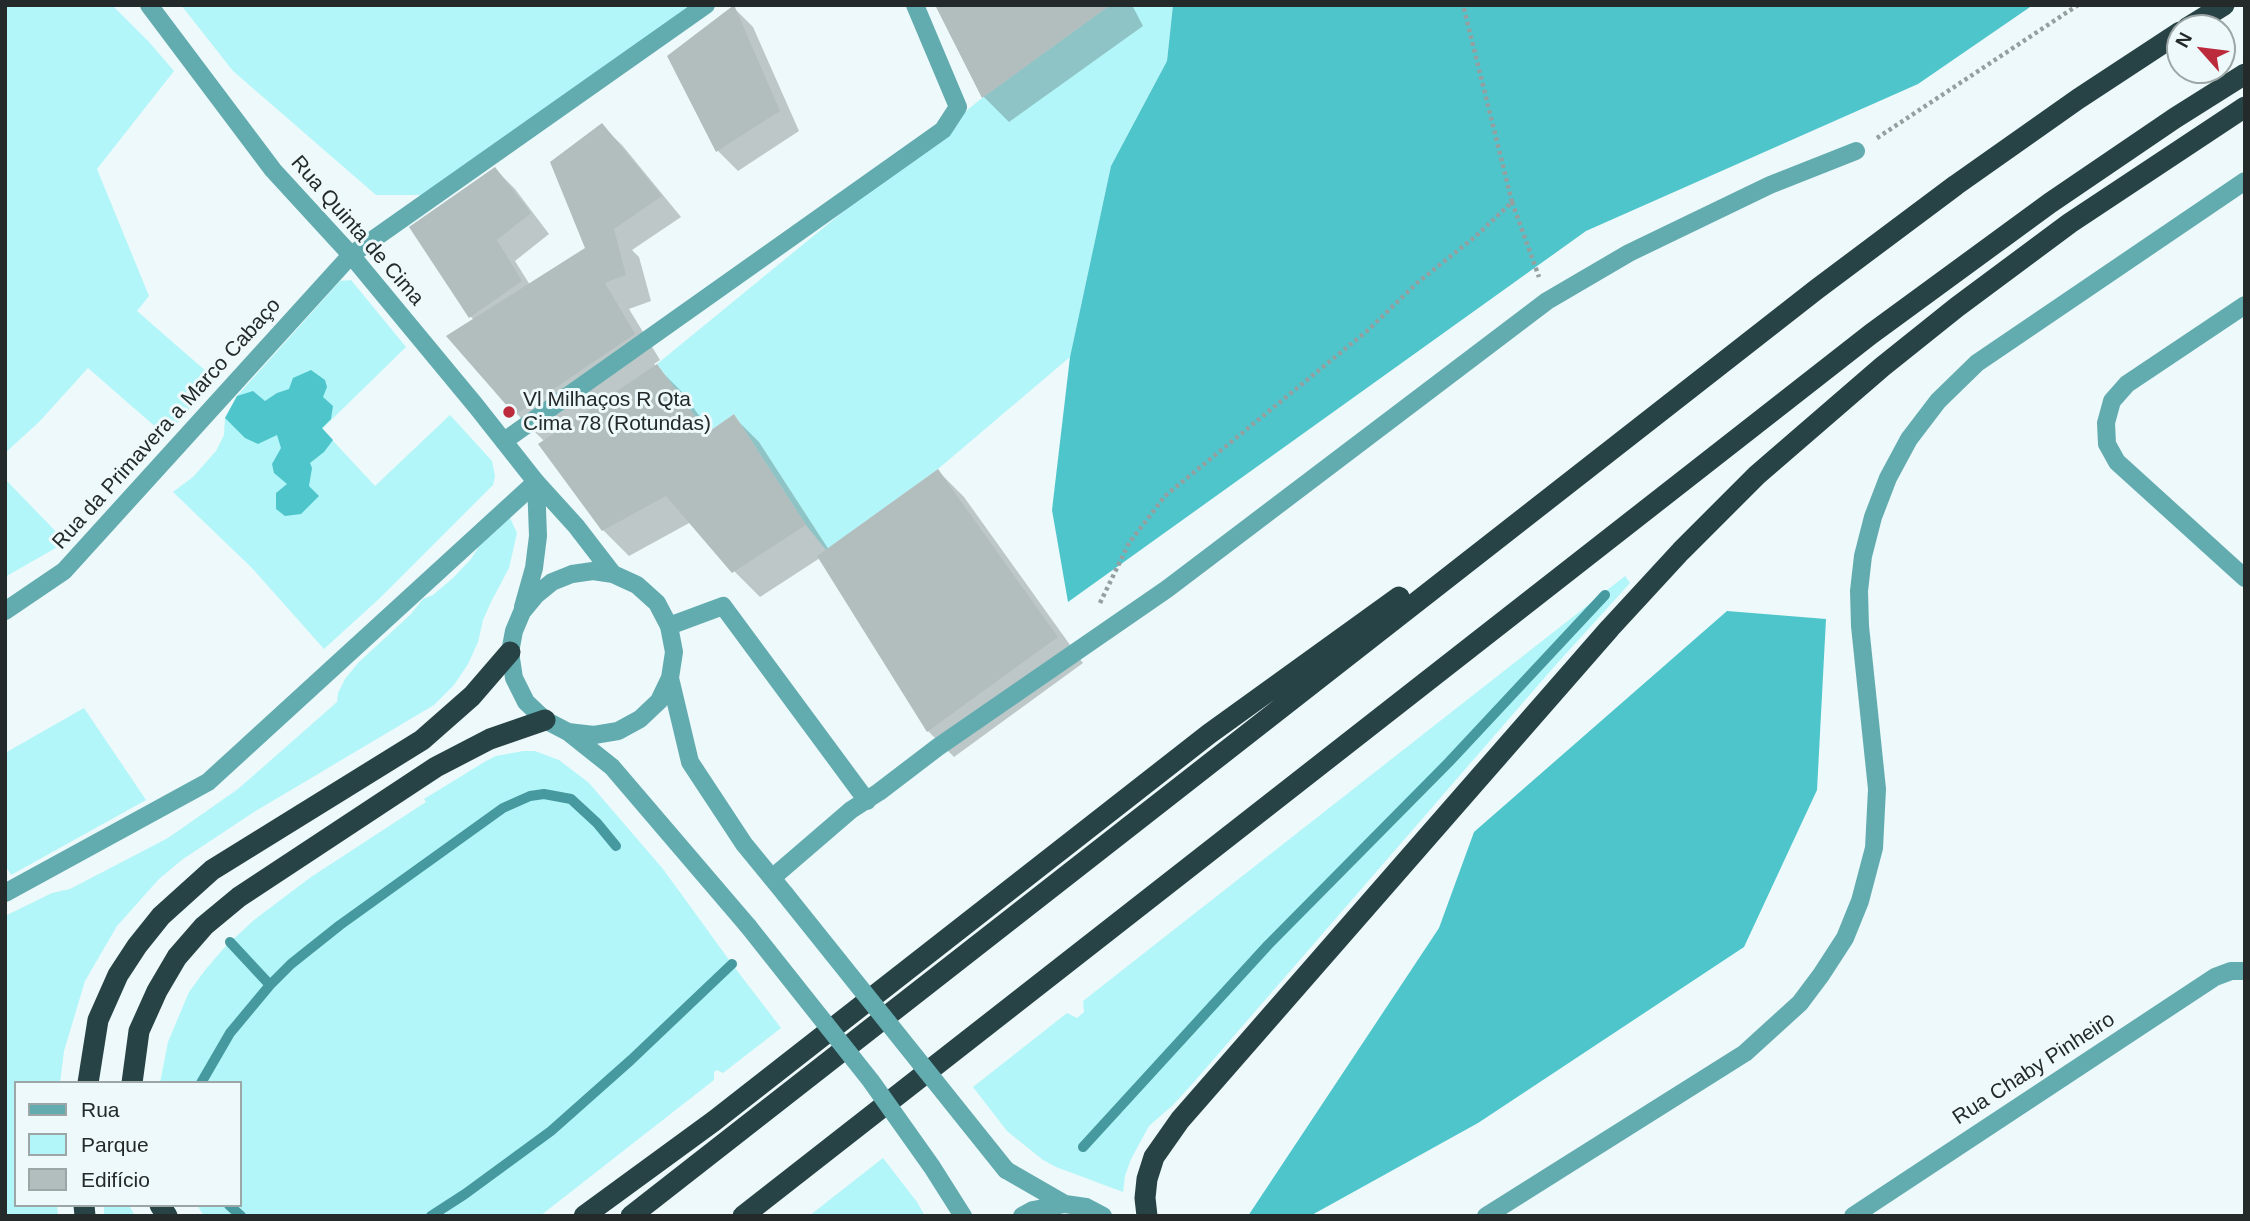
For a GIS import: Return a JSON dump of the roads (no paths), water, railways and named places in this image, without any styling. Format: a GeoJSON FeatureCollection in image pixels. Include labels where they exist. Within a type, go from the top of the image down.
{"type":"FeatureCollection","features":[{"type":"Feature","properties":{"kind":"highway"},"geometry":{"type":"LineString","coordinates":[[631,1216],[1659,410],[1956,185],[2166,41]]}},
{"type":"Feature","properties":{"kind":"highway"},"geometry":{"type":"LineString","coordinates":[[743,1216],[1871,334],[2050,203],[2245,74]]}},
{"type":"Feature","properties":{"kind":"highway"},"geometry":{"type":"LineString","coordinates":[[1147,1216],[1147,1179],[1154,1157],[1180,1120],[1601,638],[1681,551],[1757,475],[1882,367],[1957,307],[2070,223],[2245,107]]}},
{"type":"Feature","properties":{"kind":"highway"},"geometry":{"type":"LineString","coordinates":[[584,1216],[714,1121],[1209,734],[1659,410]]}},
{"type":"Feature","properties":{"kind":"highway"},"geometry":{"type":"LineString","coordinates":[[88,1081],[98,1020],[118,975],[161,916],[212,870],[422,740],[472,696],[510,652]]}},
{"type":"Feature","properties":{"kind":"highway"},"geometry":{"type":"LineString","coordinates":[[132,1081],[139,1031],[157,991],[177,957],[204,926],[239,897],[436,767],[489,739],[545,720]]}},
{"type":"Feature","properties":{"kind":"street","name":"Rua Quinta de Cima"},"geometry":{"type":"LineString","coordinates":[[149,5],[273,170],[351,255],[613,574]]}},
{"type":"Feature","properties":{"kind":"street","name":"Rua da Primavera a Marco Cabaço"},"geometry":{"type":"LineString","coordinates":[[5,611],[64,571],[351,255],[706,5]]}},
{"type":"Feature","properties":{"kind":"street"},"geometry":{"type":"LineString","coordinates":[[504,441],[943,130],[958,107],[915,5]]}},
{"type":"Feature","properties":{"kind":"street"},"geometry":{"type":"LineString","coordinates":[[772,878],[851,810],[1167,589],[1547,301],[1629,253],[1770,185],[1856,151]]}},
{"type":"Feature","properties":{"kind":"street"},"geometry":{"type":"LineString","coordinates":[[1486,1216],[1745,1053],[1800,1003],[1821,975],[1845,937],[1860,901],[1874,848],[1877,789],[1858,592],[1866,543],[1888,478],[1909,439],[1938,401],[1978,363],[2245,181]]}},
{"type":"Feature","properties":{"kind":"street"},"geometry":{"type":"LineString","coordinates":[[2245,305],[2127,384],[2112,401],[2106,423],[2107,444],[2118,462],[2245,578]]}},
{"type":"Feature","properties":{"kind":"street"},"geometry":{"type":"LineString","coordinates":[[536,482],[538,536],[534,568],[510,652],[514,678],[526,702],[545,720],[568,732],[612,767],[748,926],[870,1081],[933,1167],[963,1216]]}},
{"type":"Feature","properties":{"kind":"street"},"geometry":{"type":"LineString","coordinates":[[5,893],[208,782],[536,482]]}},
{"type":"Feature","properties":{"kind":"street"},"geometry":{"type":"LineString","coordinates":[[522,612],[536,595],[552,582],[572,574],[593,571],[613,574],[637,585],[657,603],[669,626],[674,652],[670,678],[659,701],[640,719],[618,731],[594,735],[568,732]]}},
{"type":"Feature","properties":{"kind":"street"},"geometry":{"type":"LineString","coordinates":[[669,626],[723,606],[867,800]]}},
{"type":"Feature","properties":{"kind":"street"},"geometry":{"type":"LineString","coordinates":[[670,678],[690,762],[744,845],[1006,1170],[1065,1204]]}},
{"type":"Feature","properties":{"kind":"street","name":"Rua Chaby Pinheiro"},"geometry":{"type":"LineString","coordinates":[[1853,1216],[2215,977],[2231,971],[2245,971]]}},
{"type":"Feature","properties":{"kind":"street"},"geometry":{"type":"LineString","coordinates":[[1022,1216],[1032,1210],[1065,1204],[1086,1207],[1103,1216]]}},
{"type":"Feature","properties":{"kind":"waterway"},"geometry":{"type":"LineString","coordinates":[[1083,1147],[1268,945],[1449,762],[1605,595]]}},
{"type":"Feature","properties":{"kind":"waterway"},"geometry":{"type":"LineString","coordinates":[[202,1081],[230,1033],[291,964],[340,925],[503,808],[530,796],[544,794],[571,799],[597,823],[616,846]]}},
{"type":"Feature","properties":{"kind":"waterway"},"geometry":{"type":"LineString","coordinates":[[230,942],[270,985]]}},
{"type":"Feature","properties":{"kind":"waterway"},"geometry":{"type":"LineString","coordinates":[[431,1216],[551,1131],[732,964]]}},
{"type":"Feature","properties":{"kind":"waterway"},"geometry":{"type":"LineString","coordinates":[[231,1207],[241,1216]]}},
{"type":"Feature","properties":{"kind":"place","name":"Vl Milhaços R Qta Cima 78 (Rotundas)"},"geometry":{"type":"Point","coordinates":[509,412]}}]}
